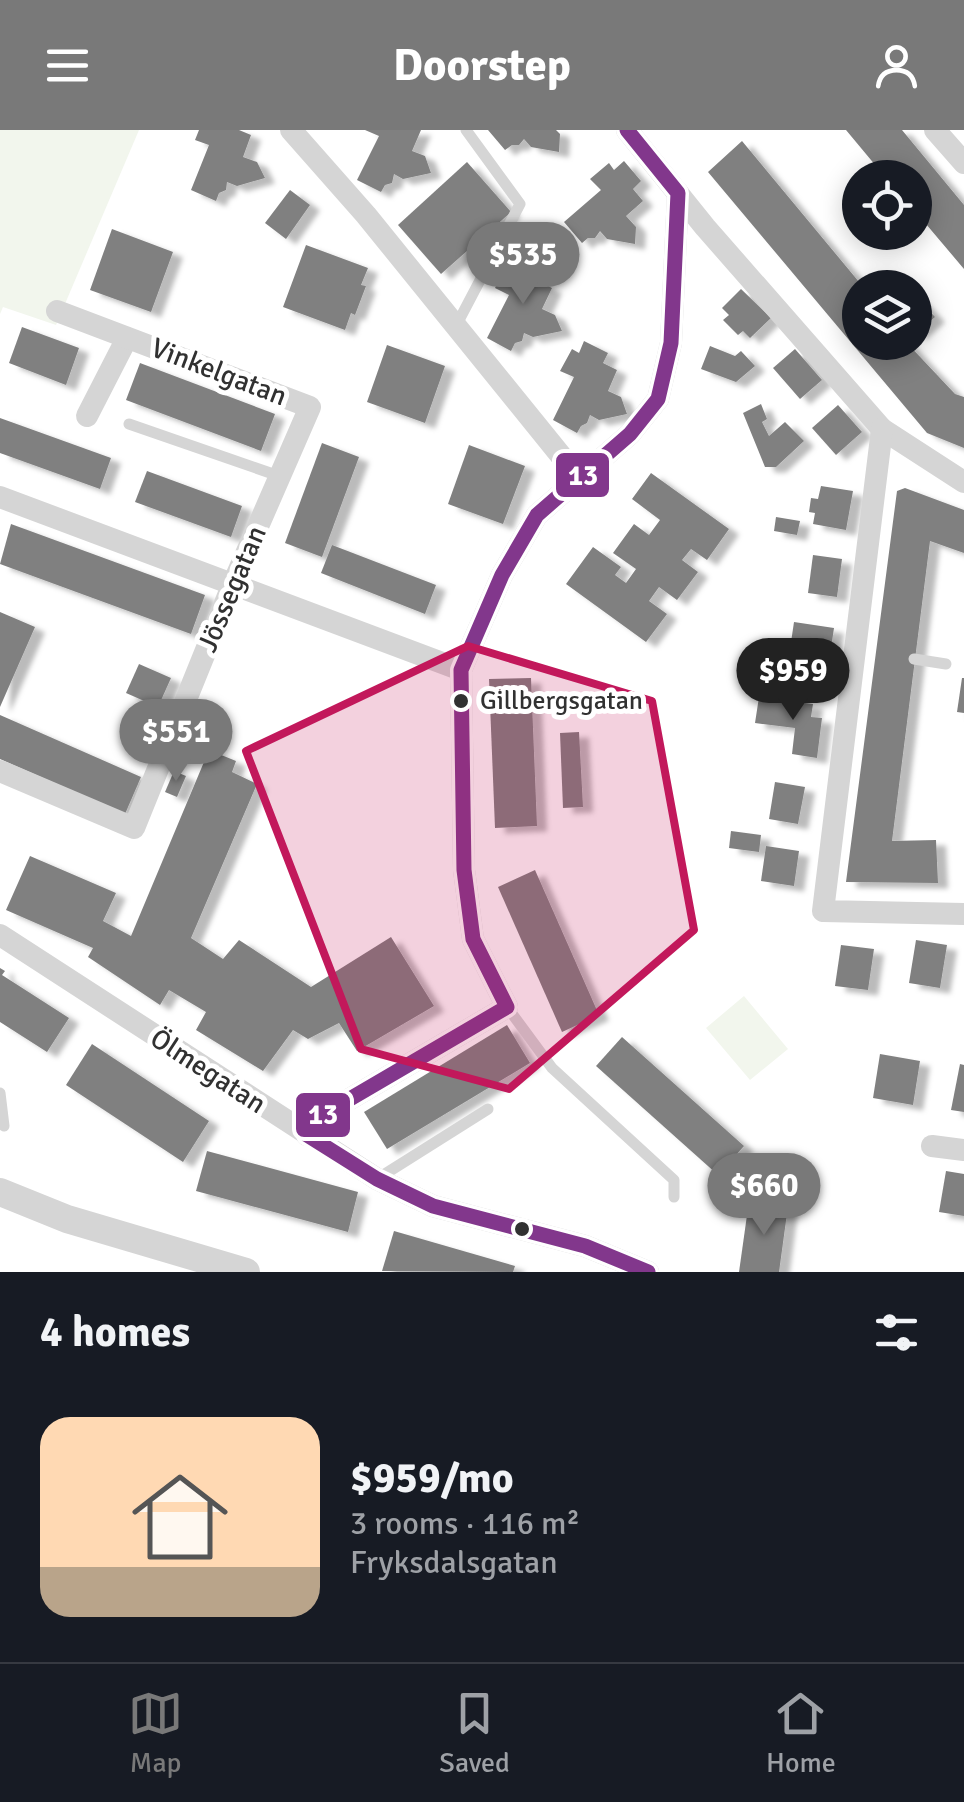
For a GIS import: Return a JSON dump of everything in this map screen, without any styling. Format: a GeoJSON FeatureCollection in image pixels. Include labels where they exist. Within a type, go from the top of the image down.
{"type":"FeatureCollection","features":[{"type":"Feature","properties":{"kind":"street"},"geometry":{"type":"LineString","coordinates":[[291,130],[579,478]]}},
{"type":"Feature","properties":{"kind":"street"},"geometry":{"type":"LineString","coordinates":[[627,130],[882,429],[964,482]]}},
{"type":"Feature","properties":{"kind":"street"},"geometry":{"type":"LineString","coordinates":[[935,130],[964,163]]}},
{"type":"Feature","properties":{"kind":"street"},"geometry":{"type":"LineString","coordinates":[[308,1134],[319,1117],[507,1007],[473,939],[464,870],[461,670],[502,575],[537,515],[630,434],[658,399],[671,342],[678,193]]}},
{"type":"Feature","properties":{"kind":"street","name":"Vinkelgatan"},"geometry":{"type":"LineString","coordinates":[[57,311],[310,406]]}},
{"type":"Feature","properties":{"kind":"street","name":"Vinkelgatan"},"geometry":{"type":"LineString","coordinates":[[86,416],[128,338]]}},
{"type":"Feature","properties":{"kind":"street","name":"Jössegatan"},"geometry":{"type":"LineString","coordinates":[[0,770],[134,828],[310,406]]}},
{"type":"Feature","properties":{"kind":"street"},"geometry":{"type":"LineString","coordinates":[[882,429],[865,651],[823,911],[964,914]]}},
{"type":"Feature","properties":{"kind":"street"},"geometry":{"type":"LineString","coordinates":[[0,498],[461,670]]}},
{"type":"Feature","properties":{"kind":"street","name":"Ölmegatan"},"geometry":{"type":"LineString","coordinates":[[0,935],[377,1180],[433,1206],[586,1246],[648,1272]]}},
{"type":"Feature","properties":{"kind":"street"},"geometry":{"type":"LineString","coordinates":[[932,1146],[964,1150]]}},
{"type":"Feature","properties":{"kind":"street"},"geometry":{"type":"LineString","coordinates":[[0,1192],[67,1220],[246,1272]]}},
{"type":"Feature","properties":{"kind":"lane"},"geometry":{"type":"LineString","coordinates":[[456,326],[520,204],[466,130]]}},
{"type":"Feature","properties":{"kind":"lane"},"geometry":{"type":"LineString","coordinates":[[129,424],[280,476]]}},
{"type":"Feature","properties":{"kind":"lane"},"geometry":{"type":"LineString","coordinates":[[914,659],[946,664]]}},
{"type":"Feature","properties":{"kind":"lane"},"geometry":{"type":"LineString","coordinates":[[507,1007],[552,1068],[674,1180],[674,1197]]}},
{"type":"Feature","properties":{"kind":"lane"},"geometry":{"type":"LineString","coordinates":[[0,1093],[4,1126]]}},
{"type":"Feature","properties":{"kind":"lane"},"geometry":{"type":"LineString","coordinates":[[377,1180],[488,1109]]}},
{"type":"Feature","properties":{"kind":"highlighted area"},"geometry":{"type":"Polygon","coordinates":[[[468,646],[652,701],[694,930],[509,1089],[361,1049],[246,751],[468,646]]]}},
{"type":"Feature","properties":{"kind":"shaded area"},"geometry":{"type":"Polygon","coordinates":[[[0,130],[139,130],[56,325],[3,307],[0,314],[0,130]]]}},
{"type":"Feature","properties":{"kind":"shaded area"},"geometry":{"type":"Polygon","coordinates":[[[744,996],[788,1049],[750,1080],[706,1028],[744,996]]]}},
{"type":"Feature","properties":{"kind":"building"},"geometry":{"type":"Polygon","coordinates":[[[199,130],[239,130],[251,135],[243,157],[257,162],[265,178],[237,186],[227,182],[226,190],[219,193],[216,201],[191,190],[209,145],[195,140],[199,130]]]}},
{"type":"Feature","properties":{"kind":"building"},"geometry":{"type":"Polygon","coordinates":[[[365,130],[421,130],[412,151],[425,156],[431,173],[403,179],[394,174],[392,183],[381,192],[357,180],[379,136],[365,130]]]}},
{"type":"Feature","properties":{"kind":"building"},"geometry":{"type":"Polygon","coordinates":[[[488,130],[556,130],[560,134],[559,152],[531,147],[524,139],[505,150],[488,130]]]}},
{"type":"Feature","properties":{"kind":"building"},"geometry":{"type":"Polygon","coordinates":[[[846,130],[902,130],[927,160],[871,160],[846,130]]]}},
{"type":"Feature","properties":{"kind":"building"},"geometry":{"type":"Polygon","coordinates":[[[742,141],[849,270],[842,270],[842,332],[708,172],[742,141]]]}},
{"type":"Feature","properties":{"kind":"building"},"geometry":{"type":"Polygon","coordinates":[[[624,161],[641,181],[633,189],[643,201],[626,216],[636,227],[635,244],[607,239],[600,231],[595,238],[582,243],[564,222],[601,190],[590,179],[609,163],[614,170],[624,161]]]}},
{"type":"Feature","properties":{"kind":"building"},"geometry":{"type":"Polygon","coordinates":[[[467,162],[511,212],[441,274],[398,225],[467,162]]]}},
{"type":"Feature","properties":{"kind":"building"},"geometry":{"type":"Polygon","coordinates":[[[932,166],[964,205],[964,269],[932,231],[932,166]]]}},
{"type":"Feature","properties":{"kind":"building"},"geometry":{"type":"Polygon","coordinates":[[[290,190],[310,205],[286,239],[265,223],[290,190]]]}},
{"type":"Feature","properties":{"kind":"building"},"geometry":{"type":"Polygon","coordinates":[[[112,229],[173,252],[151,312],[90,290],[112,229]]]}},
{"type":"Feature","properties":{"kind":"building"},"geometry":{"type":"Polygon","coordinates":[[[306,245],[368,268],[361,285],[366,286],[345,330],[283,307],[306,245]]]}},
{"type":"Feature","properties":{"kind":"building"},"geometry":{"type":"Polygon","coordinates":[[[519,258],[543,270],[538,281],[552,288],[542,309],[555,315],[562,331],[533,337],[524,333],[522,341],[515,343],[511,351],[487,338],[509,295],[495,288],[506,266],[514,271],[519,258]]]}},
{"type":"Feature","properties":{"kind":"building"},"geometry":{"type":"Polygon","coordinates":[[[741,289],[771,318],[750,338],[743,331],[738,335],[723,320],[729,315],[722,308],[741,289]]]}},
{"type":"Feature","properties":{"kind":"building"},"geometry":{"type":"Polygon","coordinates":[[[22,327],[79,348],[66,385],[9,363],[22,327]]]}},
{"type":"Feature","properties":{"kind":"building"},"geometry":{"type":"Polygon","coordinates":[[[584,341],[608,353],[603,363],[617,370],[608,391],[621,397],[627,414],[599,420],[590,415],[577,433],[553,420],[574,377],[560,371],[572,349],[579,353],[584,341]]]}},
{"type":"Feature","properties":{"kind":"building"},"geometry":{"type":"Polygon","coordinates":[[[387,345],[445,366],[425,423],[367,402],[387,345]]]}},
{"type":"Feature","properties":{"kind":"building"},"geometry":{"type":"Polygon","coordinates":[[[710,346],[735,356],[741,351],[755,366],[736,382],[701,369],[710,346]]]}},
{"type":"Feature","properties":{"kind":"building"},"geometry":{"type":"Polygon","coordinates":[[[795,349],[822,380],[800,399],[773,368],[795,349]]]}},
{"type":"Feature","properties":{"kind":"building"},"geometry":{"type":"Polygon","coordinates":[[[866,360],[923,360],[955,394],[964,397],[964,448],[927,433],[866,360]]]}},
{"type":"Feature","properties":{"kind":"building"},"geometry":{"type":"Polygon","coordinates":[[[140,363],[275,414],[261,451],[126,400],[140,363]]]}},
{"type":"Feature","properties":{"kind":"building"},"geometry":{"type":"Polygon","coordinates":[[[761,404],[767,419],[762,422],[769,436],[785,422],[804,441],[776,467],[765,467],[743,413],[761,404]]]}},
{"type":"Feature","properties":{"kind":"building"},"geometry":{"type":"Polygon","coordinates":[[[838,405],[862,432],[836,455],[812,428],[838,405]]]}},
{"type":"Feature","properties":{"kind":"building"},"geometry":{"type":"Polygon","coordinates":[[[0,418],[111,458],[100,489],[0,453],[0,418]]]}},
{"type":"Feature","properties":{"kind":"building"},"geometry":{"type":"Polygon","coordinates":[[[322,443],[359,457],[322,557],[285,543],[322,443]]]}},
{"type":"Feature","properties":{"kind":"building"},"geometry":{"type":"Polygon","coordinates":[[[469,445],[525,466],[503,524],[448,504],[469,445]]]}},
{"type":"Feature","properties":{"kind":"building"},"geometry":{"type":"Polygon","coordinates":[[[147,471],[242,506],[231,537],[135,502],[147,471]]]}},
{"type":"Feature","properties":{"kind":"building"},"geometry":{"type":"Polygon","coordinates":[[[651,473],[729,529],[707,560],[691,549],[682,560],[698,572],[677,600],[659,587],[649,601],[667,614],[646,642],[566,584],[593,547],[621,567],[615,575],[626,583],[636,569],[613,553],[634,524],[649,535],[660,520],[632,499],[651,473]]]}},
{"type":"Feature","properties":{"kind":"building"},"geometry":{"type":"Polygon","coordinates":[[[821,486],[853,491],[846,530],[813,524],[815,513],[809,512],[811,498],[818,499],[821,486]]]}},
{"type":"Feature","properties":{"kind":"building"},"geometry":{"type":"Polygon","coordinates":[[[905,488],[964,510],[964,553],[930,541],[892,841],[936,840],[938,883],[846,882],[897,491],[905,488]]]}},
{"type":"Feature","properties":{"kind":"building"},"geometry":{"type":"Polygon","coordinates":[[[776,517],[800,521],[797,535],[774,531],[776,517]]]}},
{"type":"Feature","properties":{"kind":"building"},"geometry":{"type":"Polygon","coordinates":[[[11,524],[205,595],[191,634],[0,564],[11,524]]]}},
{"type":"Feature","properties":{"kind":"building"},"geometry":{"type":"Polygon","coordinates":[[[332,545],[436,585],[425,614],[321,573],[332,545]]]}},
{"type":"Feature","properties":{"kind":"building"},"geometry":{"type":"Polygon","coordinates":[[[813,555],[842,559],[837,597],[808,593],[813,555]]]}},
{"type":"Feature","properties":{"kind":"building"},"geometry":{"type":"Polygon","coordinates":[[[0,612],[35,627],[0,707],[0,612]]]}},
{"type":"Feature","properties":{"kind":"building"},"geometry":{"type":"Polygon","coordinates":[[[794,622],[834,628],[826,681],[786,676],[794,622]]]}},
{"type":"Feature","properties":{"kind":"building"},"geometry":{"type":"Polygon","coordinates":[[[139,664],[171,678],[158,707],[126,693],[139,664]]]}},
{"type":"Feature","properties":{"kind":"building"},"geometry":{"type":"Polygon","coordinates":[[[531,678],[537,826],[495,828],[489,679],[531,678]]]}},
{"type":"Feature","properties":{"kind":"building"},"geometry":{"type":"Polygon","coordinates":[[[964,678],[964,713],[957,712],[964,678]]]}},
{"type":"Feature","properties":{"kind":"building"},"geometry":{"type":"Polygon","coordinates":[[[759,697],[813,704],[811,717],[822,718],[817,758],[792,754],[795,728],[755,723],[759,697]]]}},
{"type":"Feature","properties":{"kind":"building"},"geometry":{"type":"Polygon","coordinates":[[[0,715],[141,777],[125,814],[0,759],[0,715]]]}},
{"type":"Feature","properties":{"kind":"building"},"geometry":{"type":"Polygon","coordinates":[[[579,732],[583,807],[563,808],[560,733],[579,732]]]}},
{"type":"Feature","properties":{"kind":"building"},"geometry":{"type":"Polygon","coordinates":[[[209,750],[236,761],[232,772],[257,784],[191,938],[223,959],[239,940],[311,987],[391,937],[434,1006],[357,1051],[339,1023],[308,1039],[293,1030],[263,1071],[196,1030],[206,1012],[169,990],[160,1005],[88,957],[93,948],[6,910],[30,856],[116,893],[103,921],[131,936],[209,750]]]}},
{"type":"Feature","properties":{"kind":"building"},"geometry":{"type":"Polygon","coordinates":[[[174,771],[186,776],[177,797],[165,792],[174,771]]]}},
{"type":"Feature","properties":{"kind":"building"},"geometry":{"type":"Polygon","coordinates":[[[775,782],[805,787],[798,824],[769,819],[775,782]]]}},
{"type":"Feature","properties":{"kind":"building"},"geometry":{"type":"Polygon","coordinates":[[[731,831],[761,835],[759,852],[729,848],[731,831]]]}},
{"type":"Feature","properties":{"kind":"building"},"geometry":{"type":"Polygon","coordinates":[[[766,846],[799,851],[794,886],[761,881],[766,846]]]}},
{"type":"Feature","properties":{"kind":"building"},"geometry":{"type":"Polygon","coordinates":[[[535,870],[599,1015],[562,1032],[498,887],[535,870]]]}},
{"type":"Feature","properties":{"kind":"building"},"geometry":{"type":"Polygon","coordinates":[[[916,940],[947,945],[940,988],[909,983],[916,940]]]}},
{"type":"Feature","properties":{"kind":"building"},"geometry":{"type":"Polygon","coordinates":[[[841,945],[874,949],[868,990],[835,986],[841,945]]]}},
{"type":"Feature","properties":{"kind":"building"},"geometry":{"type":"Polygon","coordinates":[[[0,968],[5,971],[2,975],[69,1018],[47,1052],[0,1022],[0,968]]]}},
{"type":"Feature","properties":{"kind":"building"},"geometry":{"type":"Polygon","coordinates":[[[507,1025],[530,1063],[387,1149],[364,1112],[507,1025]]]}},
{"type":"Feature","properties":{"kind":"building"},"geometry":{"type":"Polygon","coordinates":[[[622,1037],[744,1146],[718,1175],[596,1066],[622,1037]]]}},
{"type":"Feature","properties":{"kind":"building"},"geometry":{"type":"Polygon","coordinates":[[[92,1044],[209,1121],[183,1162],[66,1085],[92,1044]]]}},
{"type":"Feature","properties":{"kind":"building"},"geometry":{"type":"Polygon","coordinates":[[[880,1054],[920,1061],[913,1105],[873,1098],[880,1054]]]}},
{"type":"Feature","properties":{"kind":"building"},"geometry":{"type":"Polygon","coordinates":[[[960,1064],[964,1065],[964,1112],[951,1110],[960,1064]]]}},
{"type":"Feature","properties":{"kind":"building"},"geometry":{"type":"Polygon","coordinates":[[[207,1151],[358,1192],[348,1232],[196,1191],[207,1151]]]}},
{"type":"Feature","properties":{"kind":"building"},"geometry":{"type":"Polygon","coordinates":[[[946,1171],[964,1174],[964,1216],[939,1212],[946,1171]]]}},
{"type":"Feature","properties":{"kind":"building"},"geometry":{"type":"Polygon","coordinates":[[[749,1201],[788,1206],[779,1272],[739,1272],[749,1201]]]}},
{"type":"Feature","properties":{"kind":"building"},"geometry":{"type":"Polygon","coordinates":[[[394,1231],[515,1266],[513,1272],[382,1271],[394,1231]]]}},
{"type":"Feature","properties":{"kind":"transit line","name":"13"},"geometry":{"type":"LineString","coordinates":[[627,130],[678,193],[671,343],[658,399],[630,434],[537,515],[502,575],[461,670],[464,870],[473,939],[507,1007],[319,1117],[307,1135],[377,1179],[433,1206],[585,1246],[648,1272]]}},
{"type":"Feature","properties":{"kind":"place","name":"Gillbergsgatan"},"geometry":{"type":"Point","coordinates":[461,701]}}]}
